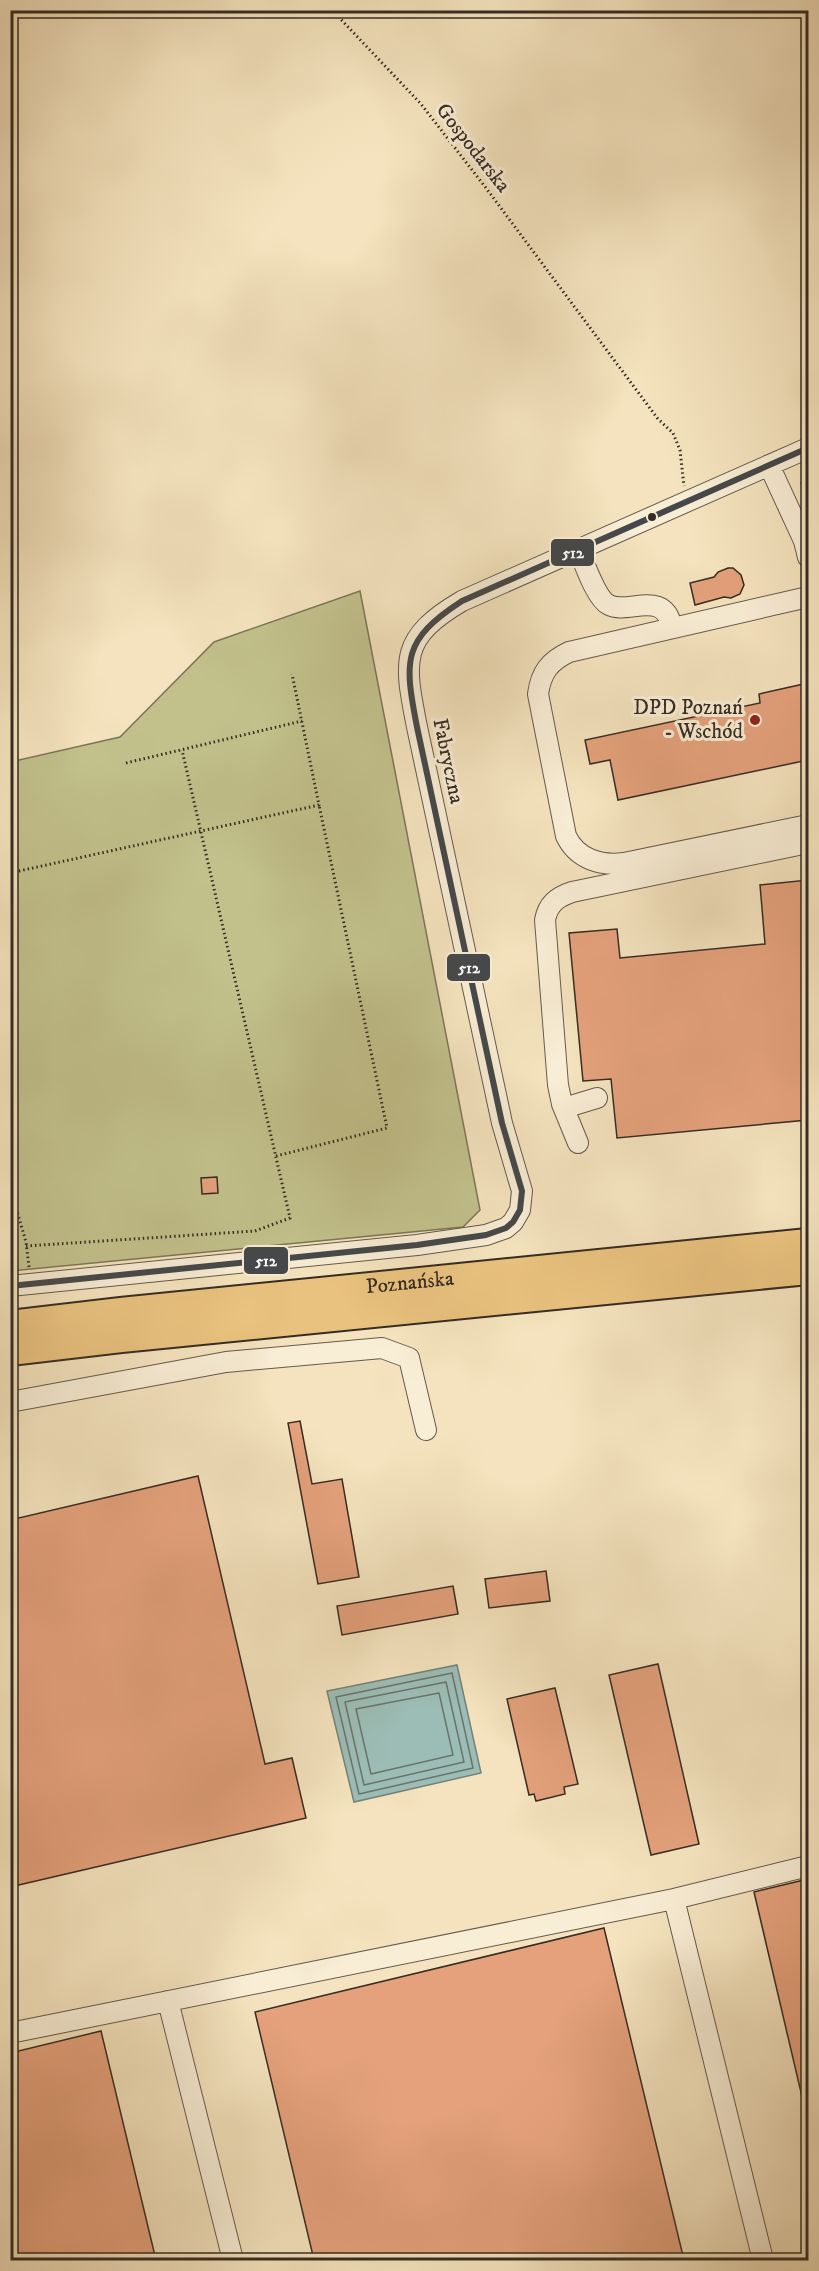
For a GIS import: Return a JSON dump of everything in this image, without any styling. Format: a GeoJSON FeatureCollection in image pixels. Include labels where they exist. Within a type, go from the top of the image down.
{"type":"FeatureCollection","features":[{"type":"Feature","properties":{"kind":"highway","name":"Poznańska"},"geometry":{"type":"LineString","coordinates":[[10,1325],[808,1243]]}},
{"type":"Feature","properties":{"kind":"highway","name":"Poznańska"},"geometry":{"type":"LineString","coordinates":[[10,1351],[808,1270]]}},
{"type":"Feature","properties":{"kind":"street","name":"Fabryczna"},"geometry":{"type":"LineString","coordinates":[[10,1286],[417,1245],[486,1235],[506,1228],[513,1222],[520,1210],[522,1191],[502,1124],[419,739],[409,683],[410,651],[419,633],[446,610],[578,548],[808,448]]}},
{"type":"Feature","properties":{"kind":"street"},"geometry":{"type":"LineString","coordinates":[[769,465],[807,546]]}},
{"type":"Feature","properties":{"kind":"street"},"geometry":{"type":"LineString","coordinates":[[578,548],[598,594],[606,604],[618,607],[640,605],[655,607],[667,614],[672,628]]}},
{"type":"Feature","properties":{"kind":"street"},"geometry":{"type":"LineString","coordinates":[[808,597],[569,652],[549,664],[539,683],[539,704],[564,826],[570,843],[590,859],[616,864],[808,825]]}},
{"type":"Feature","properties":{"kind":"street"},"geometry":{"type":"LineString","coordinates":[[578,1143],[564,1108],[558,1085],[545,920],[548,908],[557,898],[572,892],[808,843]]}},
{"type":"Feature","properties":{"kind":"street"},"geometry":{"type":"LineString","coordinates":[[564,1108],[597,1098]]}},
{"type":"Feature","properties":{"kind":"street"},"geometry":{"type":"LineString","coordinates":[[10,1402],[226,1362],[381,1348],[410,1358],[426,1430]]}},
{"type":"Feature","properties":{"kind":"street"},"geometry":{"type":"LineString","coordinates":[[10,2033],[674,1899],[808,1866]]}},
{"type":"Feature","properties":{"kind":"street"},"geometry":{"type":"LineString","coordinates":[[674,1899],[763,2260]]}},
{"type":"Feature","properties":{"kind":"street"},"geometry":{"type":"LineString","coordinates":[[168,2001],[233,2260]]}},
{"type":"Feature","properties":{"kind":"path","name":"Gospodarska"},"geometry":{"type":"LineString","coordinates":[[332,10],[421,104],[658,419],[673,433],[680,450],[685,493],[688,500]]}},
{"type":"Feature","properties":{"kind":"path"},"geometry":{"type":"LineString","coordinates":[[803,501],[802,483],[808,473]]}},
{"type":"Feature","properties":{"kind":"path"},"geometry":{"type":"LineString","coordinates":[[276,1156],[387,1128],[292,674]]}},
{"type":"Feature","properties":{"kind":"path"},"geometry":{"type":"LineString","coordinates":[[126,763],[302,721]]}},
{"type":"Feature","properties":{"kind":"path"},"geometry":{"type":"LineString","coordinates":[[26,1246],[255,1231],[290,1218],[182,750]]}},
{"type":"Feature","properties":{"kind":"path"},"geometry":{"type":"LineString","coordinates":[[10,873],[320,806]]}},
{"type":"Feature","properties":{"kind":"path"},"geometry":{"type":"LineString","coordinates":[[10,1187],[26,1246],[30,1284]]}},
{"type":"Feature","properties":{"kind":"path"},"geometry":{"type":"LineString","coordinates":[[10,1209],[16,1208]]}},
{"type":"Feature","properties":{"kind":"shaded area"},"geometry":{"type":"Polygon","coordinates":[[[360,591],[480,1210],[463,1227],[11,1271],[10,762],[120,737],[214,642],[360,591]]]}},
{"type":"Feature","properties":{"kind":"water"},"geometry":{"type":"Polygon","coordinates":[[[457,1665],[481,1773],[354,1802],[327,1691],[457,1665]]]}},
{"type":"Feature","properties":{"kind":"building"},"geometry":{"type":"Polygon","coordinates":[[[733,568],[741,575],[744,585],[740,594],[695,605],[690,583],[714,577],[718,572],[733,568]]]}},
{"type":"Feature","properties":{"kind":"building"},"geometry":{"type":"Polygon","coordinates":[[[808,683],[808,760],[618,800],[610,760],[590,764],[585,740],[760,703],[759,694],[808,683]]]}},
{"type":"Feature","properties":{"kind":"building"},"geometry":{"type":"Polygon","coordinates":[[[808,880],[808,1120],[617,1138],[611,1079],[583,1081],[569,933],[617,929],[620,958],[765,944],[760,885],[808,880]]]}},
{"type":"Feature","properties":{"kind":"building"},"geometry":{"type":"Polygon","coordinates":[[[217,1177],[218,1193],[202,1194],[201,1178],[217,1177]]]}},
{"type":"Feature","properties":{"kind":"building"},"geometry":{"type":"Polygon","coordinates":[[[300,1421],[312,1484],[342,1479],[359,1577],[318,1584],[288,1423],[300,1421]]]}},
{"type":"Feature","properties":{"kind":"building"},"geometry":{"type":"Polygon","coordinates":[[[198,1476],[265,1764],[292,1758],[306,1818],[10,1887],[10,1520],[198,1476]]]}},
{"type":"Feature","properties":{"kind":"building"},"geometry":{"type":"Polygon","coordinates":[[[546,1571],[550,1601],[489,1608],[485,1579],[546,1571]]]}},
{"type":"Feature","properties":{"kind":"building"},"geometry":{"type":"Polygon","coordinates":[[[453,1586],[458,1614],[342,1635],[337,1606],[453,1586]]]}},
{"type":"Feature","properties":{"kind":"building"},"geometry":{"type":"Polygon","coordinates":[[[658,1664],[699,1844],[651,1855],[609,1675],[658,1664]]]}},
{"type":"Feature","properties":{"kind":"building"},"geometry":{"type":"Polygon","coordinates":[[[555,1688],[578,1784],[564,1787],[565,1794],[536,1801],[534,1794],[529,1795],[507,1699],[555,1688]]]}},
{"type":"Feature","properties":{"kind":"building"},"geometry":{"type":"Polygon","coordinates":[[[808,1879],[808,2101],[803,2101],[754,1892],[808,1879]]]}},
{"type":"Feature","properties":{"kind":"building"},"geometry":{"type":"Polygon","coordinates":[[[604,1928],[684,2260],[314,2260],[255,2012],[604,1928]]]}},
{"type":"Feature","properties":{"kind":"building"},"geometry":{"type":"Polygon","coordinates":[[[101,2031],[156,2260],[10,2260],[10,2053],[101,2031]]]}},
{"type":"Feature","properties":{"kind":"transit line","name":"512"},"geometry":{"type":"LineString","coordinates":[[10,1286],[417,1245],[486,1235],[506,1228],[513,1222],[520,1210],[522,1191],[502,1123],[417,727],[410,685],[412,654],[418,640],[428,628],[462,601],[808,448]]}},
{"type":"Feature","properties":{"kind":"place","name":"DPD Poznań - Wschód"},"geometry":{"type":"Point","coordinates":[755,720]}}]}
